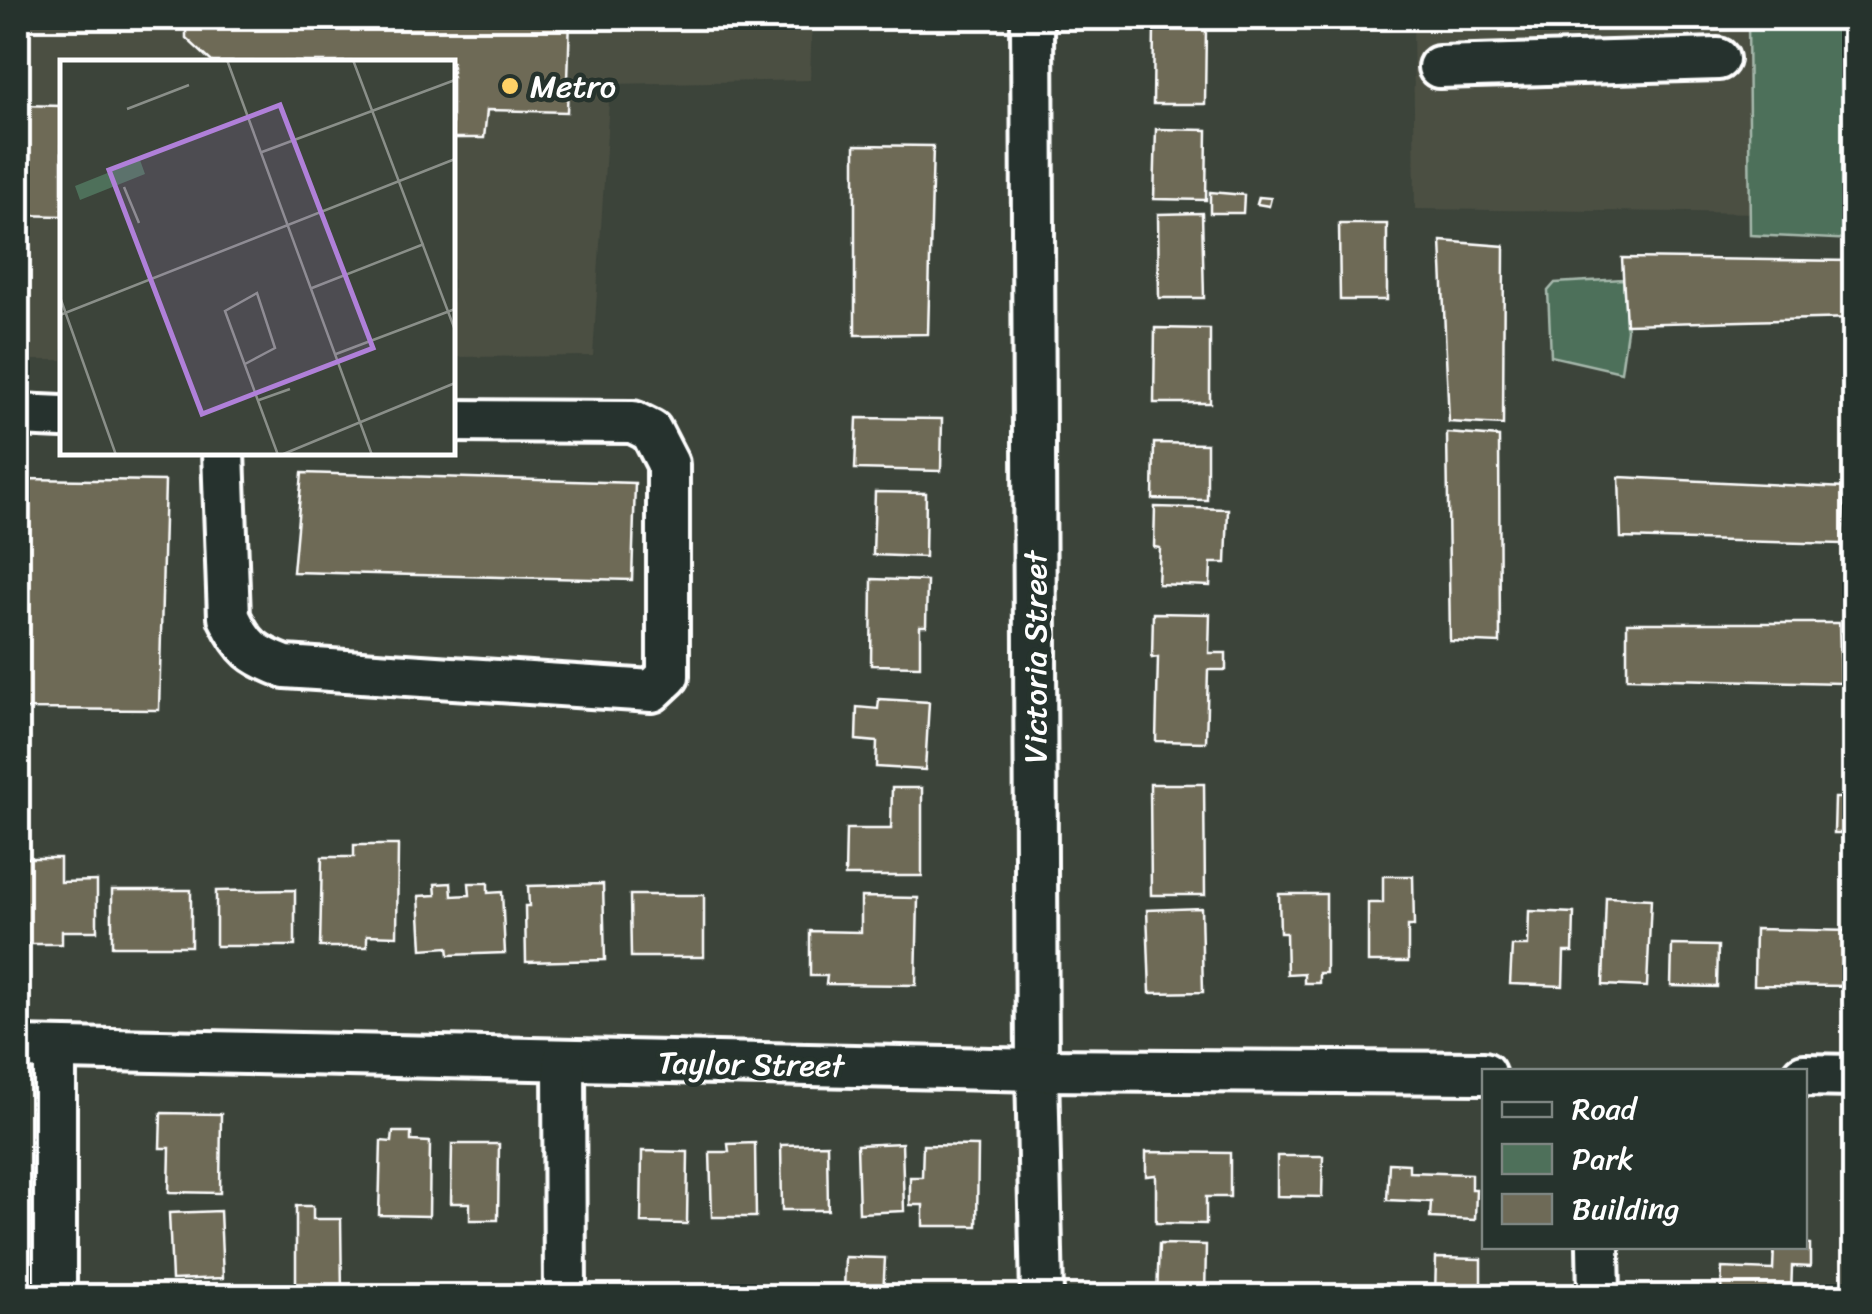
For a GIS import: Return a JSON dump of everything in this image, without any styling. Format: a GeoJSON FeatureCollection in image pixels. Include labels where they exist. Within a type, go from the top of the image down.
{"type":"FeatureCollection","features":[{"type":"Feature","properties":{"kind":"street","name":"Victoria Street"},"geometry":{"type":"LineString","coordinates":[[1032,18],[1037,1070],[1042,1296]]}},
{"type":"Feature","properties":{"kind":"street"},"geometry":{"type":"LineString","coordinates":[[1439,67],[1718,59]]}},
{"type":"Feature","properties":{"kind":"street"},"geometry":{"type":"LineString","coordinates":[[18,416],[60,417]]}},
{"type":"Feature","properties":{"kind":"street"},"geometry":{"type":"LineString","coordinates":[[224,455],[229,617],[240,639],[256,656],[285,668],[652,691],[668,676],[668,464],[651,430],[633,422],[455,421]]}},
{"type":"Feature","properties":{"kind":"street","name":"Taylor Street"},"geometry":{"type":"LineString","coordinates":[[36,1049],[1037,1070],[1482,1073]]}},
{"type":"Feature","properties":{"kind":"street"},"geometry":{"type":"LineString","coordinates":[[36,1049],[55,1296]]}},
{"type":"Feature","properties":{"kind":"street"},"geometry":{"type":"LineString","coordinates":[[564,1060],[566,1296]]}},
{"type":"Feature","properties":{"kind":"street"},"geometry":{"type":"LineString","coordinates":[[1807,1076],[1854,1076]]}},
{"type":"Feature","properties":{"kind":"street"},"geometry":{"type":"LineString","coordinates":[[1598,1249],[1598,1296]]}},
{"type":"Feature","properties":{"kind":"shaded area"},"geometry":{"type":"Polygon","coordinates":[[[18,18],[812,18],[810,80],[610,84],[593,356],[455,357],[455,60],[60,60],[60,360],[18,360],[18,18]]]}},
{"type":"Feature","properties":{"kind":"shaded area"},"geometry":{"type":"Polygon","coordinates":[[[1413,18],[1854,18],[1854,214],[1415,209],[1413,18]]]}},
{"type":"Feature","properties":{"kind":"green space"},"geometry":{"type":"Polygon","coordinates":[[[1748,18],[1854,18],[1854,240],[1750,235],[1748,18]]]}},
{"type":"Feature","properties":{"kind":"green space"},"geometry":{"type":"Polygon","coordinates":[[[1623,279],[1627,330],[1621,372],[1551,356],[1548,291],[1555,283],[1623,279]]]}},
{"type":"Feature","properties":{"kind":"building","name":"Metro"},"geometry":{"type":"Polygon","coordinates":[[[186,18],[570,18],[567,112],[487,110],[484,138],[455,138],[455,60],[210,60],[186,38],[186,18]]]}},
{"type":"Feature","properties":{"kind":"building"},"geometry":{"type":"Polygon","coordinates":[[[1154,26],[1206,27],[1205,104],[1153,104],[1154,26]]]}},
{"type":"Feature","properties":{"kind":"building"},"geometry":{"type":"Polygon","coordinates":[[[18,105],[60,106],[60,216],[18,215],[18,105]]]}},
{"type":"Feature","properties":{"kind":"building"},"geometry":{"type":"Polygon","coordinates":[[[1156,129],[1207,130],[1206,200],[1154,199],[1156,129]]]}},
{"type":"Feature","properties":{"kind":"building"},"geometry":{"type":"Polygon","coordinates":[[[855,145],[933,146],[928,334],[855,335],[855,145]]]}},
{"type":"Feature","properties":{"kind":"building"},"geometry":{"type":"Polygon","coordinates":[[[1210,192],[1244,195],[1243,213],[1210,213],[1210,192]]]}},
{"type":"Feature","properties":{"kind":"building"},"geometry":{"type":"Polygon","coordinates":[[[1259,197],[1271,198],[1269,206],[1257,204],[1259,197]]]}},
{"type":"Feature","properties":{"kind":"building"},"geometry":{"type":"Polygon","coordinates":[[[1202,213],[1204,298],[1159,298],[1158,214],[1202,213]]]}},
{"type":"Feature","properties":{"kind":"building"},"geometry":{"type":"Polygon","coordinates":[[[1339,224],[1387,224],[1387,300],[1340,300],[1339,224]]]}},
{"type":"Feature","properties":{"kind":"building"},"geometry":{"type":"Polygon","coordinates":[[[1441,241],[1504,246],[1503,425],[1449,422],[1441,241]]]}},
{"type":"Feature","properties":{"kind":"building"},"geometry":{"type":"Polygon","coordinates":[[[1622,258],[1854,261],[1854,318],[1626,324],[1622,258]]]}},
{"type":"Feature","properties":{"kind":"building"},"geometry":{"type":"Polygon","coordinates":[[[1155,328],[1210,329],[1210,403],[1154,403],[1155,328]]]}},
{"type":"Feature","properties":{"kind":"building"},"geometry":{"type":"Polygon","coordinates":[[[857,418],[942,419],[941,471],[855,469],[857,418]]]}},
{"type":"Feature","properties":{"kind":"building"},"geometry":{"type":"Polygon","coordinates":[[[1447,433],[1499,437],[1500,643],[1450,641],[1447,433]]]}},
{"type":"Feature","properties":{"kind":"building"},"geometry":{"type":"Polygon","coordinates":[[[1154,443],[1207,444],[1207,500],[1153,499],[1154,443]]]}},
{"type":"Feature","properties":{"kind":"building"},"geometry":{"type":"Polygon","coordinates":[[[302,473],[635,483],[632,580],[293,572],[302,473]]]}},
{"type":"Feature","properties":{"kind":"building"},"geometry":{"type":"Polygon","coordinates":[[[1619,477],[1845,488],[1842,544],[1621,538],[1619,477]]]}},
{"type":"Feature","properties":{"kind":"building"},"geometry":{"type":"Polygon","coordinates":[[[22,479],[165,481],[159,710],[18,709],[22,479]]]}},
{"type":"Feature","properties":{"kind":"building"},"geometry":{"type":"Polygon","coordinates":[[[875,492],[926,493],[925,557],[873,555],[875,492]]]}},
{"type":"Feature","properties":{"kind":"building"},"geometry":{"type":"Polygon","coordinates":[[[1155,507],[1228,509],[1226,563],[1211,563],[1210,586],[1158,584],[1160,548],[1154,547],[1155,507]]]}},
{"type":"Feature","properties":{"kind":"building"},"geometry":{"type":"Polygon","coordinates":[[[872,579],[927,581],[926,626],[920,626],[920,666],[871,665],[872,579]]]}},
{"type":"Feature","properties":{"kind":"building"},"geometry":{"type":"Polygon","coordinates":[[[1153,613],[1210,614],[1209,653],[1226,653],[1226,670],[1208,670],[1206,742],[1156,741],[1158,657],[1152,658],[1153,613]]]}},
{"type":"Feature","properties":{"kind":"building"},"geometry":{"type":"Polygon","coordinates":[[[1627,623],[1839,623],[1841,683],[1627,678],[1627,623]]]}},
{"type":"Feature","properties":{"kind":"building"},"geometry":{"type":"Polygon","coordinates":[[[879,699],[929,702],[925,770],[876,767],[877,742],[856,740],[857,707],[878,709],[879,699]]]}},
{"type":"Feature","properties":{"kind":"building"},"geometry":{"type":"Polygon","coordinates":[[[1150,784],[1204,784],[1205,895],[1151,895],[1150,784]]]}},
{"type":"Feature","properties":{"kind":"building"},"geometry":{"type":"Polygon","coordinates":[[[892,788],[922,788],[922,876],[845,876],[846,829],[891,829],[892,788]]]}},
{"type":"Feature","properties":{"kind":"building"},"geometry":{"type":"Polygon","coordinates":[[[1835,798],[1854,798],[1854,848],[1850,848],[1851,833],[1834,833],[1835,798]]]}},
{"type":"Feature","properties":{"kind":"building"},"geometry":{"type":"Polygon","coordinates":[[[354,845],[398,845],[397,936],[367,935],[367,947],[320,947],[322,857],[354,857],[354,845]]]}},
{"type":"Feature","properties":{"kind":"building"},"geometry":{"type":"Polygon","coordinates":[[[18,858],[60,858],[60,882],[97,881],[97,931],[62,931],[62,944],[18,944],[18,858]]]}},
{"type":"Feature","properties":{"kind":"building"},"geometry":{"type":"Polygon","coordinates":[[[1383,876],[1413,876],[1414,926],[1408,926],[1408,962],[1368,962],[1368,903],[1383,903],[1383,876]]]}},
{"type":"Feature","properties":{"kind":"building"},"geometry":{"type":"Polygon","coordinates":[[[451,883],[452,896],[470,895],[469,883],[488,883],[488,893],[502,892],[505,953],[449,955],[448,947],[422,949],[419,896],[436,895],[435,884],[451,883]]]}},
{"type":"Feature","properties":{"kind":"building"},"geometry":{"type":"Polygon","coordinates":[[[603,884],[605,960],[526,962],[528,886],[603,884]]]}},
{"type":"Feature","properties":{"kind":"building"},"geometry":{"type":"Polygon","coordinates":[[[112,890],[191,890],[191,946],[112,946],[112,890]]]}},
{"type":"Feature","properties":{"kind":"building"},"geometry":{"type":"Polygon","coordinates":[[[295,890],[295,946],[216,946],[216,891],[295,890]]]}},
{"type":"Feature","properties":{"kind":"building"},"geometry":{"type":"Polygon","coordinates":[[[1279,894],[1326,894],[1326,973],[1319,973],[1319,983],[1304,983],[1304,973],[1287,974],[1286,933],[1280,933],[1279,894]]]}},
{"type":"Feature","properties":{"kind":"building"},"geometry":{"type":"Polygon","coordinates":[[[630,895],[704,895],[704,957],[631,957],[630,895]]]}},
{"type":"Feature","properties":{"kind":"building"},"geometry":{"type":"Polygon","coordinates":[[[861,897],[918,898],[916,985],[826,984],[827,976],[810,976],[810,931],[861,932],[861,897]]]}},
{"type":"Feature","properties":{"kind":"building"},"geometry":{"type":"Polygon","coordinates":[[[1606,897],[1651,899],[1647,987],[1603,985],[1606,897]]]}},
{"type":"Feature","properties":{"kind":"building"},"geometry":{"type":"Polygon","coordinates":[[[1201,908],[1203,992],[1150,993],[1147,910],[1201,908]]]}},
{"type":"Feature","properties":{"kind":"building"},"geometry":{"type":"Polygon","coordinates":[[[1529,911],[1574,913],[1573,952],[1564,952],[1563,986],[1510,984],[1512,946],[1528,946],[1529,911]]]}},
{"type":"Feature","properties":{"kind":"building"},"geometry":{"type":"Polygon","coordinates":[[[1755,929],[1854,931],[1854,986],[1754,985],[1755,929]]]}},
{"type":"Feature","properties":{"kind":"building"},"geometry":{"type":"Polygon","coordinates":[[[1672,945],[1718,946],[1717,987],[1671,986],[1672,945]]]}},
{"type":"Feature","properties":{"kind":"building"},"geometry":{"type":"Polygon","coordinates":[[[161,1113],[221,1114],[220,1193],[169,1192],[170,1148],[160,1148],[161,1113]]]}},
{"type":"Feature","properties":{"kind":"building"},"geometry":{"type":"Polygon","coordinates":[[[393,1132],[411,1132],[411,1141],[430,1142],[429,1216],[379,1215],[381,1141],[392,1142],[393,1132]]]}},
{"type":"Feature","properties":{"kind":"building"},"geometry":{"type":"Polygon","coordinates":[[[755,1143],[756,1217],[712,1217],[710,1152],[729,1152],[728,1144],[755,1143]]]}},
{"type":"Feature","properties":{"kind":"building"},"geometry":{"type":"Polygon","coordinates":[[[902,1143],[904,1211],[859,1213],[857,1145],[902,1143]]]}},
{"type":"Feature","properties":{"kind":"building"},"geometry":{"type":"Polygon","coordinates":[[[452,1144],[499,1144],[498,1220],[470,1220],[470,1203],[451,1203],[452,1144]]]}},
{"type":"Feature","properties":{"kind":"building"},"geometry":{"type":"Polygon","coordinates":[[[827,1144],[828,1210],[782,1210],[781,1145],[827,1144]]]}},
{"type":"Feature","properties":{"kind":"building"},"geometry":{"type":"Polygon","coordinates":[[[923,1145],[978,1146],[977,1226],[923,1226],[923,1205],[910,1205],[910,1177],[922,1177],[923,1145]]]}},
{"type":"Feature","properties":{"kind":"building"},"geometry":{"type":"Polygon","coordinates":[[[642,1151],[688,1152],[687,1224],[641,1223],[642,1151]]]}},
{"type":"Feature","properties":{"kind":"building"},"geometry":{"type":"Polygon","coordinates":[[[1146,1152],[1230,1153],[1230,1197],[1206,1197],[1206,1224],[1156,1223],[1156,1175],[1146,1176],[1146,1152]]]}},
{"type":"Feature","properties":{"kind":"building"},"geometry":{"type":"Polygon","coordinates":[[[1277,1156],[1323,1156],[1322,1197],[1277,1196],[1277,1156]]]}},
{"type":"Feature","properties":{"kind":"building"},"geometry":{"type":"Polygon","coordinates":[[[1389,1163],[1409,1164],[1409,1172],[1471,1174],[1471,1189],[1476,1189],[1475,1220],[1430,1218],[1431,1202],[1387,1200],[1389,1163]]]}},
{"type":"Feature","properties":{"kind":"building"},"geometry":{"type":"Polygon","coordinates":[[[296,1206],[313,1206],[313,1219],[341,1219],[342,1296],[296,1296],[296,1206]]]}},
{"type":"Feature","properties":{"kind":"building"},"geometry":{"type":"Polygon","coordinates":[[[220,1211],[223,1278],[172,1280],[169,1213],[220,1211]]]}},
{"type":"Feature","properties":{"kind":"building"},"geometry":{"type":"Polygon","coordinates":[[[1159,1244],[1206,1245],[1205,1296],[1157,1296],[1159,1244]]]}},
{"type":"Feature","properties":{"kind":"building"},"geometry":{"type":"Polygon","coordinates":[[[1810,1244],[1810,1267],[1792,1266],[1791,1296],[1721,1296],[1722,1268],[1773,1270],[1774,1249],[1807,1249],[1810,1244]]]}},
{"type":"Feature","properties":{"kind":"building"},"geometry":{"type":"Polygon","coordinates":[[[845,1257],[885,1258],[883,1296],[844,1296],[845,1257]]]}},
{"type":"Feature","properties":{"kind":"building"},"geometry":{"type":"Polygon","coordinates":[[[1436,1258],[1481,1259],[1481,1296],[1435,1296],[1436,1258]]]}},
{"type":"Feature","properties":{"kind":"place","name":"Metro"},"geometry":{"type":"Point","coordinates":[510,86]}}]}
